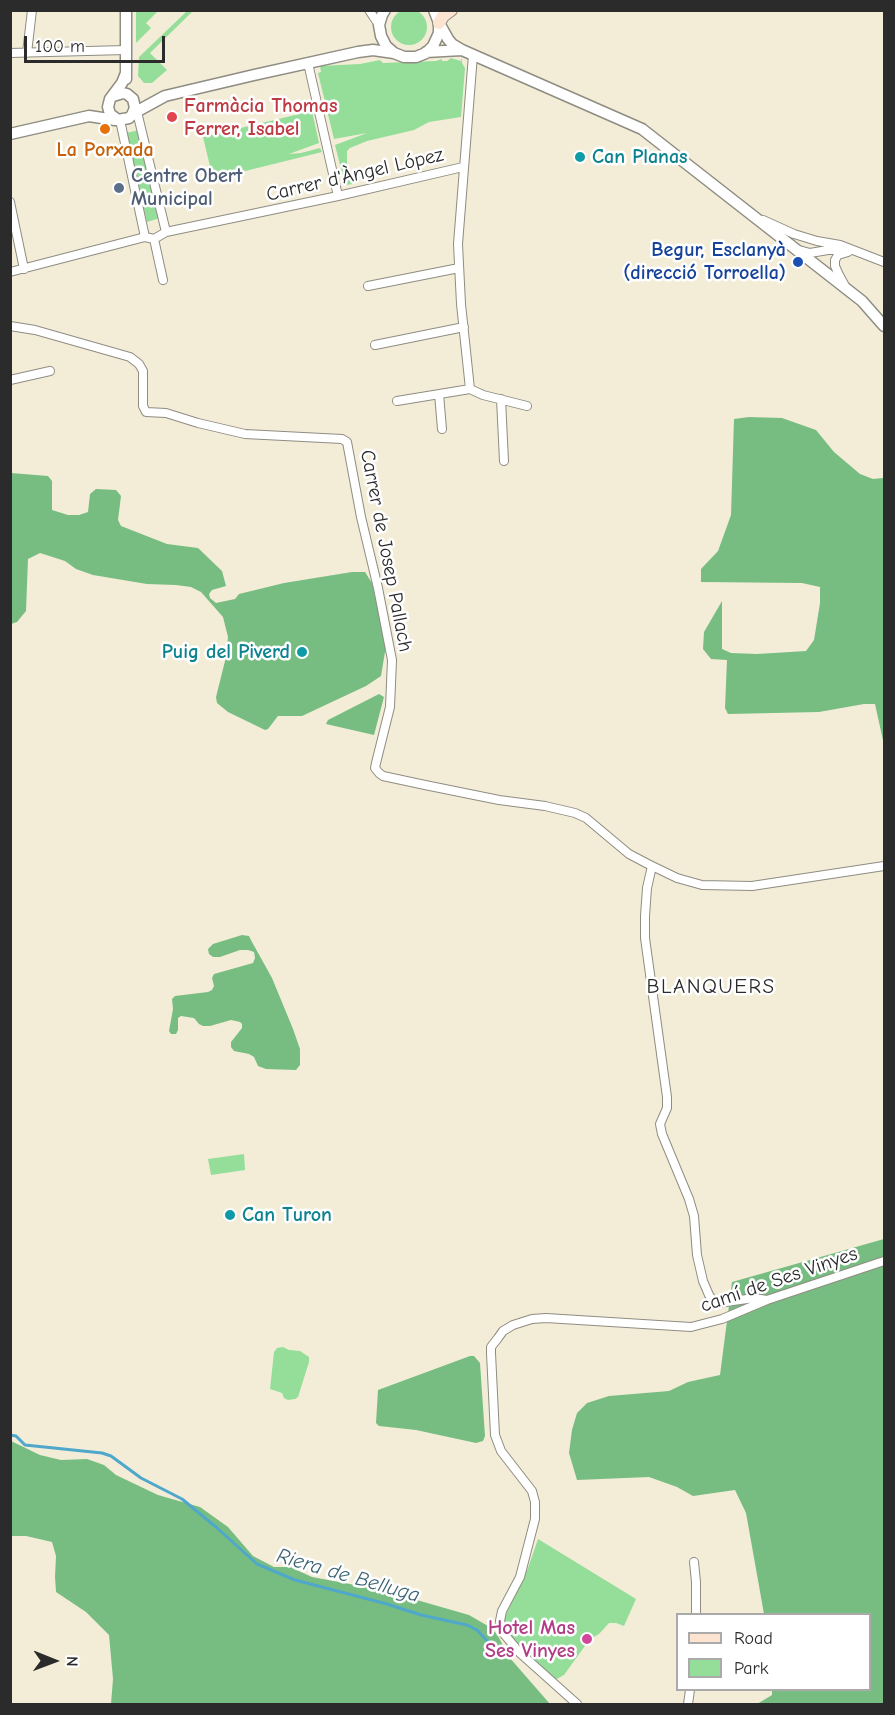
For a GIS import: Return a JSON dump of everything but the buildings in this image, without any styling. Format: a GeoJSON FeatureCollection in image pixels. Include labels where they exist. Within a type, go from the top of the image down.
{"type":"FeatureCollection","features":[{"type":"Feature","properties":{"kind":"main road"},"geometry":{"type":"LineString","coordinates":[[439,23],[443,16],[451,10]]}},
{"type":"Feature","properties":{"kind":"street"},"geometry":{"type":"LineString","coordinates":[[27,53],[32,10]]}},
{"type":"Feature","properties":{"kind":"street"},"geometry":{"type":"LineString","coordinates":[[126,10],[126,73],[129,96],[135,104],[133,114]]}},
{"type":"Feature","properties":{"kind":"street"},"geometry":{"type":"LineString","coordinates":[[369,10],[386,46],[394,53]]}},
{"type":"Feature","properties":{"kind":"street"},"geometry":{"type":"LineString","coordinates":[[358,52],[380,30],[385,10]]}},
{"type":"Feature","properties":{"kind":"street"},"geometry":{"type":"LineString","coordinates":[[434,10],[448,39],[462,50],[642,129],[862,301],[885,326]]}},
{"type":"Feature","properties":{"kind":"street"},"geometry":{"type":"LineString","coordinates":[[426,53],[433,46],[439,33],[439,23]]}},
{"type":"Feature","properties":{"kind":"street"},"geometry":{"type":"LineString","coordinates":[[10,53],[126,50]]}},
{"type":"Feature","properties":{"kind":"street"},"geometry":{"type":"LineString","coordinates":[[10,134],[89,116],[126,120],[155,100],[165,96],[358,52],[373,50],[404,57],[416,57],[444,50],[462,50]]}},
{"type":"Feature","properties":{"kind":"street"},"geometry":{"type":"LineString","coordinates":[[470,389],[458,244],[473,55]]}},
{"type":"Feature","properties":{"kind":"street"},"geometry":{"type":"LineString","coordinates":[[308,63],[338,196]]}},
{"type":"Feature","properties":{"kind":"street"},"geometry":{"type":"LineString","coordinates":[[126,73],[110,100],[110,114],[119,120],[163,280]]}},
{"type":"Feature","properties":{"kind":"street"},"geometry":{"type":"LineString","coordinates":[[89,116],[118,94],[155,100]]}},
{"type":"Feature","properties":{"kind":"street"},"geometry":{"type":"LineString","coordinates":[[133,114],[138,116],[166,232]]}},
{"type":"Feature","properties":{"kind":"street","name":"Carrer d'Àngel López"},"geometry":{"type":"LineString","coordinates":[[10,272],[150,238],[166,232],[463,167]]}},
{"type":"Feature","properties":{"kind":"street"},"geometry":{"type":"LineString","coordinates":[[10,202],[24,269]]}},
{"type":"Feature","properties":{"kind":"street"},"geometry":{"type":"LineString","coordinates":[[749,213],[794,234],[840,245],[885,262]]}},
{"type":"Feature","properties":{"kind":"street"},"geometry":{"type":"LineString","coordinates":[[817,241],[810,253],[817,267]]}},
{"type":"Feature","properties":{"kind":"street"},"geometry":{"type":"LineString","coordinates":[[790,246],[810,253],[837,249],[855,251]]}},
{"type":"Feature","properties":{"kind":"street"},"geometry":{"type":"LineString","coordinates":[[847,289],[839,276],[835,260],[838,255],[855,251]]}},
{"type":"Feature","properties":{"kind":"street"},"geometry":{"type":"LineString","coordinates":[[368,286],[459,268]]}},
{"type":"Feature","properties":{"kind":"street","name":"Carrer de Josep Pallach"},"geometry":{"type":"LineString","coordinates":[[10,326],[35,330],[130,357],[143,371],[143,406],[146,412],[166,412],[198,423],[245,434],[345,440],[350,454],[361,517],[392,660],[390,707],[376,763],[376,770],[383,776],[575,813],[586,818],[630,854],[677,878],[702,885],[774,884],[818,875],[885,866]]}},
{"type":"Feature","properties":{"kind":"street"},"geometry":{"type":"LineString","coordinates":[[375,345],[464,327]]}},
{"type":"Feature","properties":{"kind":"street"},"geometry":{"type":"LineString","coordinates":[[10,380],[50,371]]}},
{"type":"Feature","properties":{"kind":"street"},"geometry":{"type":"LineString","coordinates":[[398,401],[470,389],[527,406]]}},
{"type":"Feature","properties":{"kind":"street"},"geometry":{"type":"LineString","coordinates":[[439,394],[442,429]]}},
{"type":"Feature","properties":{"kind":"street"},"geometry":{"type":"LineString","coordinates":[[501,399],[504,461]]}},
{"type":"Feature","properties":{"kind":"street"},"geometry":{"type":"LineString","coordinates":[[652,866],[647,888],[645,938],[667,1097],[667,1108],[660,1124],[694,1216],[697,1255],[709,1295],[714,1302],[719,1303],[754,1298],[767,1300]]}},
{"type":"Feature","properties":{"kind":"street","name":"camí de Ses Vinyes"},"geometry":{"type":"LineString","coordinates":[[577,1704],[520,1653],[504,1634],[500,1621],[502,1611],[520,1577],[535,1519],[535,1502],[532,1491],[501,1451],[495,1435],[491,1347],[503,1331],[532,1319],[691,1327],[722,1319],[767,1300],[885,1261]]}},
{"type":"Feature","properties":{"kind":"street"},"geometry":{"type":"LineString","coordinates":[[694,1562],[696,1613]]}},
{"type":"Feature","properties":{"kind":"green space"},"geometry":{"type":"Polygon","coordinates":[[[409,9],[422,14],[427,27],[422,40],[409,45],[396,40],[391,27],[396,14],[409,9]]]}},
{"type":"Feature","properties":{"kind":"green space"},"geometry":{"type":"Polygon","coordinates":[[[136,11],[158,11],[146,23],[151,28],[136,43],[136,11]]]}},
{"type":"Feature","properties":{"kind":"green space"},"geometry":{"type":"Polygon","coordinates":[[[187,11],[192,12],[150,53],[167,70],[152,83],[144,83],[138,76],[139,57],[187,11]]]}},
{"type":"Feature","properties":{"kind":"green space"},"geometry":{"type":"Polygon","coordinates":[[[462,57],[465,68],[461,117],[429,122],[414,130],[367,141],[350,148],[347,151],[347,163],[353,184],[345,185],[335,145],[367,133],[334,139],[318,73],[321,72],[320,66],[360,64],[380,60],[383,63],[442,59],[442,61],[447,61],[451,58],[461,61],[462,57]]]}},
{"type":"Feature","properties":{"kind":"green space"},"geometry":{"type":"Polygon","coordinates":[[[312,111],[319,143],[289,154],[320,148],[322,152],[213,179],[203,137],[312,111]]]}},
{"type":"Feature","properties":{"kind":"green space"},"geometry":{"type":"Polygon","coordinates":[[[139,130],[160,218],[147,222],[126,133],[139,130]]]}},
{"type":"Feature","properties":{"kind":"green space"},"geometry":{"type":"Polygon","coordinates":[[[782,418],[816,430],[834,452],[860,474],[873,479],[884,476],[884,745],[875,704],[819,712],[728,714],[725,708],[727,660],[711,659],[703,649],[704,632],[722,601],[722,649],[731,653],[757,654],[806,651],[814,640],[820,603],[820,587],[802,583],[701,582],[701,569],[718,551],[731,515],[734,419],[782,418]]]}},
{"type":"Feature","properties":{"kind":"green space"},"geometry":{"type":"Polygon","coordinates":[[[11,473],[48,476],[52,481],[52,510],[68,515],[88,512],[90,494],[96,489],[116,490],[121,496],[118,520],[121,526],[167,544],[198,548],[222,571],[226,586],[212,590],[209,594],[216,603],[235,599],[239,594],[284,583],[365,572],[372,583],[385,643],[381,676],[366,686],[302,716],[278,716],[265,730],[228,712],[217,703],[216,697],[228,637],[223,617],[201,592],[191,587],[147,584],[93,575],[76,569],[65,561],[40,553],[28,559],[26,611],[17,622],[11,624],[11,473]]]}},
{"type":"Feature","properties":{"kind":"green space"},"geometry":{"type":"Polygon","coordinates":[[[379,694],[384,697],[374,735],[326,724],[328,720],[379,694]]]}},
{"type":"Feature","properties":{"kind":"green space"},"geometry":{"type":"Polygon","coordinates":[[[242,935],[249,936],[272,978],[293,1029],[300,1049],[300,1065],[296,1070],[266,1069],[258,1066],[254,1057],[249,1054],[234,1051],[231,1042],[242,1028],[240,1022],[231,1020],[203,1026],[194,1018],[181,1016],[178,1018],[176,1034],[171,1034],[169,1031],[173,1009],[172,999],[175,996],[208,992],[214,986],[212,978],[214,974],[253,963],[254,952],[248,950],[240,950],[220,957],[213,957],[209,954],[208,949],[213,944],[242,935]]]}},
{"type":"Feature","properties":{"kind":"green space"},"geometry":{"type":"Polygon","coordinates":[[[244,1154],[245,1170],[211,1175],[208,1159],[244,1154]]]}},
{"type":"Feature","properties":{"kind":"green space"},"geometry":{"type":"Polygon","coordinates":[[[884,1239],[884,1704],[757,1704],[772,1695],[772,1691],[871,1691],[871,1613],[764,1613],[746,1513],[735,1490],[693,1496],[677,1487],[649,1477],[577,1480],[569,1453],[577,1413],[587,1403],[609,1396],[669,1391],[688,1382],[720,1375],[732,1282],[884,1239]]]}},
{"type":"Feature","properties":{"kind":"green space"},"geometry":{"type":"Polygon","coordinates":[[[277,1348],[300,1351],[309,1357],[298,1397],[295,1399],[288,1400],[282,1393],[270,1389],[274,1352],[277,1348]]]}},
{"type":"Feature","properties":{"kind":"green space"},"geometry":{"type":"Polygon","coordinates":[[[474,1356],[480,1363],[485,1436],[483,1441],[476,1443],[416,1430],[379,1426],[376,1423],[378,1390],[474,1356]]]}},
{"type":"Feature","properties":{"kind":"green space"},"geometry":{"type":"Polygon","coordinates":[[[11,1441],[40,1455],[61,1460],[87,1459],[104,1465],[116,1475],[158,1495],[200,1507],[228,1527],[253,1556],[274,1567],[290,1567],[312,1577],[382,1590],[469,1615],[497,1634],[509,1657],[550,1704],[111,1704],[113,1679],[109,1635],[86,1612],[56,1592],[56,1556],[52,1542],[26,1536],[11,1536],[11,1441]]]}},
{"type":"Feature","properties":{"kind":"green space"},"geometry":{"type":"Polygon","coordinates":[[[538,1539],[636,1599],[624,1626],[609,1623],[599,1634],[590,1639],[564,1675],[555,1680],[522,1650],[508,1633],[503,1621],[528,1568],[538,1539]]]}},
{"type":"Feature","properties":{"kind":"waterway","name":"Riera de Belluga"},"geometry":{"type":"LineString","coordinates":[[10,1435],[16,1436],[25,1445],[102,1453],[111,1456],[141,1478],[182,1499],[257,1564],[295,1580],[421,1615],[467,1625],[477,1630],[492,1646]]}},
{"type":"Feature","properties":{"kind":"place","name":"Farmàcia Thomas Ferrer, Isabel"},"geometry":{"type":"Point","coordinates":[172,117]}},
{"type":"Feature","properties":{"kind":"place","name":"La Porxada"},"geometry":{"type":"Point","coordinates":[105,129]}},
{"type":"Feature","properties":{"kind":"place","name":"Can Planas"},"geometry":{"type":"Point","coordinates":[580,157]}},
{"type":"Feature","properties":{"kind":"place","name":"Centre Obert Municipal"},"geometry":{"type":"Point","coordinates":[119,188]}},
{"type":"Feature","properties":{"kind":"place","name":"Begur, Esclanyà (direcció Torroella)"},"geometry":{"type":"Point","coordinates":[798,262]}},
{"type":"Feature","properties":{"kind":"place","name":"Puig del Piverd"},"geometry":{"type":"Point","coordinates":[302,652]}},
{"type":"Feature","properties":{"kind":"place","name":"Can Turon"},"geometry":{"type":"Point","coordinates":[230,1215]}},
{"type":"Feature","properties":{"kind":"place","name":"Hotel Mas Ses Vinyes"},"geometry":{"type":"Point","coordinates":[587,1639]}},
{"type":"Feature","properties":{"kind":"district","name":"BLANQUERS"},"geometry":{"type":"Point","coordinates":[711,987]}}]}
